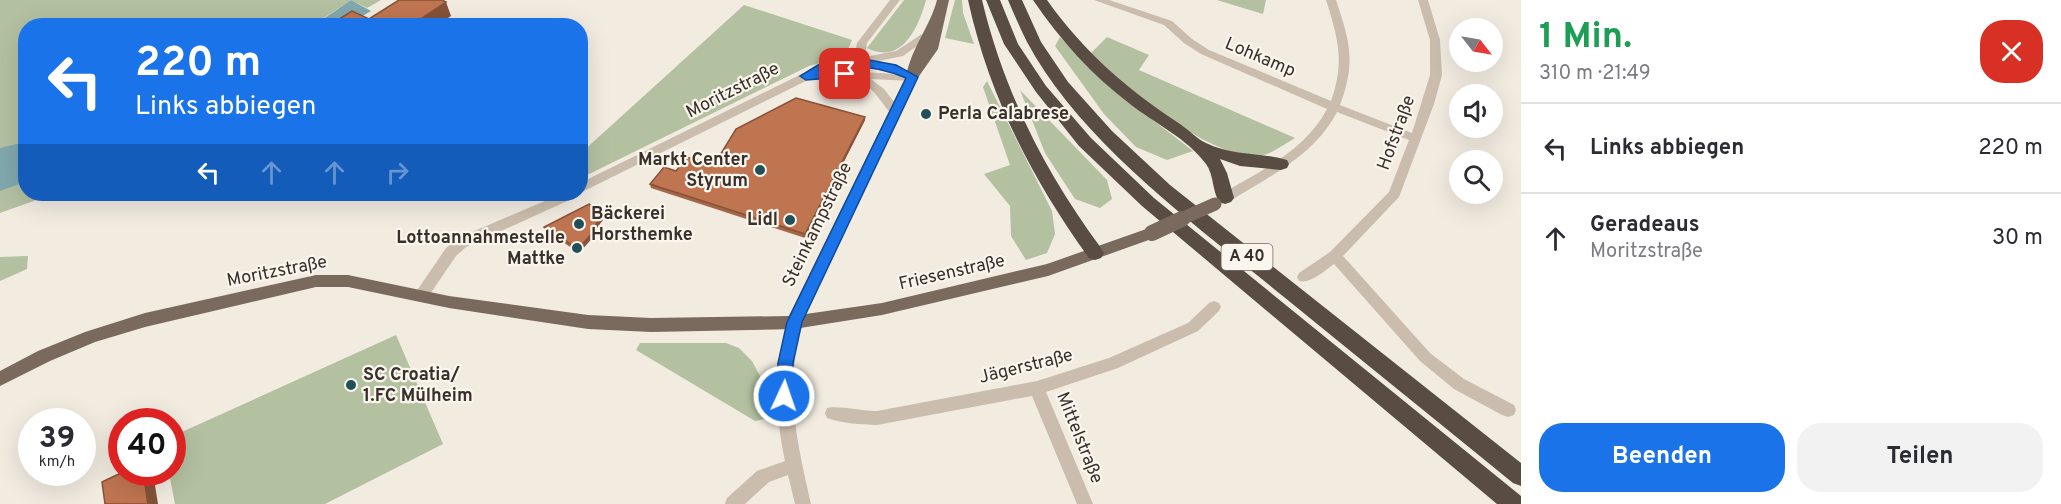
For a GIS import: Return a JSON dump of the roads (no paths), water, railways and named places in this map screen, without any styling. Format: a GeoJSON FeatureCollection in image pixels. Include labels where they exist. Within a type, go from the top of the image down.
{"type":"FeatureCollection","features":[{"type":"Feature","properties":{"kind":"highway"},"geometry":{"type":"LineString","coordinates":[[975,0],[982,39],[1008,106],[1042,173],[1095,253]]}},
{"type":"Feature","properties":{"kind":"highway","name":"A 40"},"geometry":{"type":"LineString","coordinates":[[993,0],[1011,44],[1041,89],[1085,142],[1148,202],[1514,504]]}},
{"type":"Feature","properties":{"kind":"highway","name":"A 40"},"geometry":{"type":"LineString","coordinates":[[1015,0],[1034,42],[1063,85],[1115,143],[1164,189],[1521,476]]}},
{"type":"Feature","properties":{"kind":"highway"},"geometry":{"type":"LineString","coordinates":[[1040,0],[1055,23],[1096,68],[1147,110],[1197,145],[1219,155],[1240,160],[1281,164]]}},
{"type":"Feature","properties":{"kind":"highway"},"geometry":{"type":"LineString","coordinates":[[1197,145],[1218,168],[1220,201]]}},
{"type":"Feature","properties":{"kind":"main road","name":"Steinkampstraße"},"geometry":{"type":"LineString","coordinates":[[912,77],[915,59],[938,15],[943,0]]}},
{"type":"Feature","properties":{"kind":"main road","name":"Steinkampstraße"},"geometry":{"type":"LineString","coordinates":[[794,322],[912,77],[928,60],[936,39],[938,15]]}},
{"type":"Feature","properties":{"kind":"main road","name":"Friesenstraße"},"geometry":{"type":"LineString","coordinates":[[421,296],[588,322],[651,325],[794,322],[882,309],[1048,270],[1152,233],[1220,201]]}},
{"type":"Feature","properties":{"kind":"main road","name":"Moritzstraße"},"geometry":{"type":"LineString","coordinates":[[0,379],[44,356],[91,337],[145,320],[316,281],[348,281],[421,296]]}},
{"type":"Feature","properties":{"kind":"street"},"geometry":{"type":"LineString","coordinates":[[895,0],[862,43],[858,68],[895,111]]}},
{"type":"Feature","properties":{"kind":"street","name":"Lohkamp"},"geometry":{"type":"LineString","coordinates":[[1099,0],[1168,23],[1204,52],[1414,138]]}},
{"type":"Feature","properties":{"kind":"street","name":"Friesenstraße"},"geometry":{"type":"LineString","coordinates":[[1220,201],[1281,164],[1307,145],[1321,130],[1334,107],[1343,83],[1345,60],[1342,32],[1331,0]]}},
{"type":"Feature","properties":{"kind":"street","name":"Hofstraße"},"geometry":{"type":"LineString","coordinates":[[1304,277],[1335,256],[1395,194],[1428,104],[1436,75],[1435,39],[1423,0]]}},
{"type":"Feature","properties":{"kind":"street","name":"Moritzstraße"},"geometry":{"type":"LineString","coordinates":[[588,185],[806,76],[858,68],[899,54],[926,36]]}},
{"type":"Feature","properties":{"kind":"street","name":"Moritzstraße"},"geometry":{"type":"LineString","coordinates":[[858,68],[912,77]]}},
{"type":"Feature","properties":{"kind":"street"},"geometry":{"type":"LineString","coordinates":[[421,296],[451,252],[461,243],[556,201]]}},
{"type":"Feature","properties":{"kind":"street"},"geometry":{"type":"LineString","coordinates":[[1335,256],[1425,357],[1459,384],[1508,410]]}},
{"type":"Feature","properties":{"kind":"street","name":"Jägerstraße"},"geometry":{"type":"LineString","coordinates":[[833,413],[852,417],[877,418],[1037,388],[1113,363],[1193,327],[1214,307]]}},
{"type":"Feature","properties":{"kind":"street","name":"Steinkampstraße"},"geometry":{"type":"LineString","coordinates":[[794,322],[786,357],[783,393],[803,504]]}},
{"type":"Feature","properties":{"kind":"street","name":"Mittelstraße"},"geometry":{"type":"LineString","coordinates":[[1037,388],[1085,504]]}},
{"type":"Feature","properties":{"kind":"street"},"geometry":{"type":"LineString","coordinates":[[733,504],[763,476],[795,465]]}},
{"type":"Feature","properties":{"kind":"water"},"geometry":{"type":"Polygon","coordinates":[[[351,0],[371,11],[359,18],[325,18],[351,0]]]}},
{"type":"Feature","properties":{"kind":"water"},"geometry":{"type":"Polygon","coordinates":[[[18,144],[18,185],[0,191],[0,148],[18,144]]]}},
{"type":"Feature","properties":{"kind":"place","name":"Perla Calabrese"},"geometry":{"type":"Point","coordinates":[926,114]}},
{"type":"Feature","properties":{"kind":"place","name":"Markt Center Styrum"},"geometry":{"type":"Point","coordinates":[760,170]}},
{"type":"Feature","properties":{"kind":"place","name":"Lidl"},"geometry":{"type":"Point","coordinates":[790,220]}},
{"type":"Feature","properties":{"kind":"place","name":"Bäckerei Horsthemke"},"geometry":{"type":"Point","coordinates":[579,224]}},
{"type":"Feature","properties":{"kind":"place","name":"Lottoannahmestelle Mattke"},"geometry":{"type":"Point","coordinates":[577,248]}},
{"type":"Feature","properties":{"kind":"place","name":"SC Croatia/ 1.FC Mülheim"},"geometry":{"type":"Point","coordinates":[351,385]}}]}
